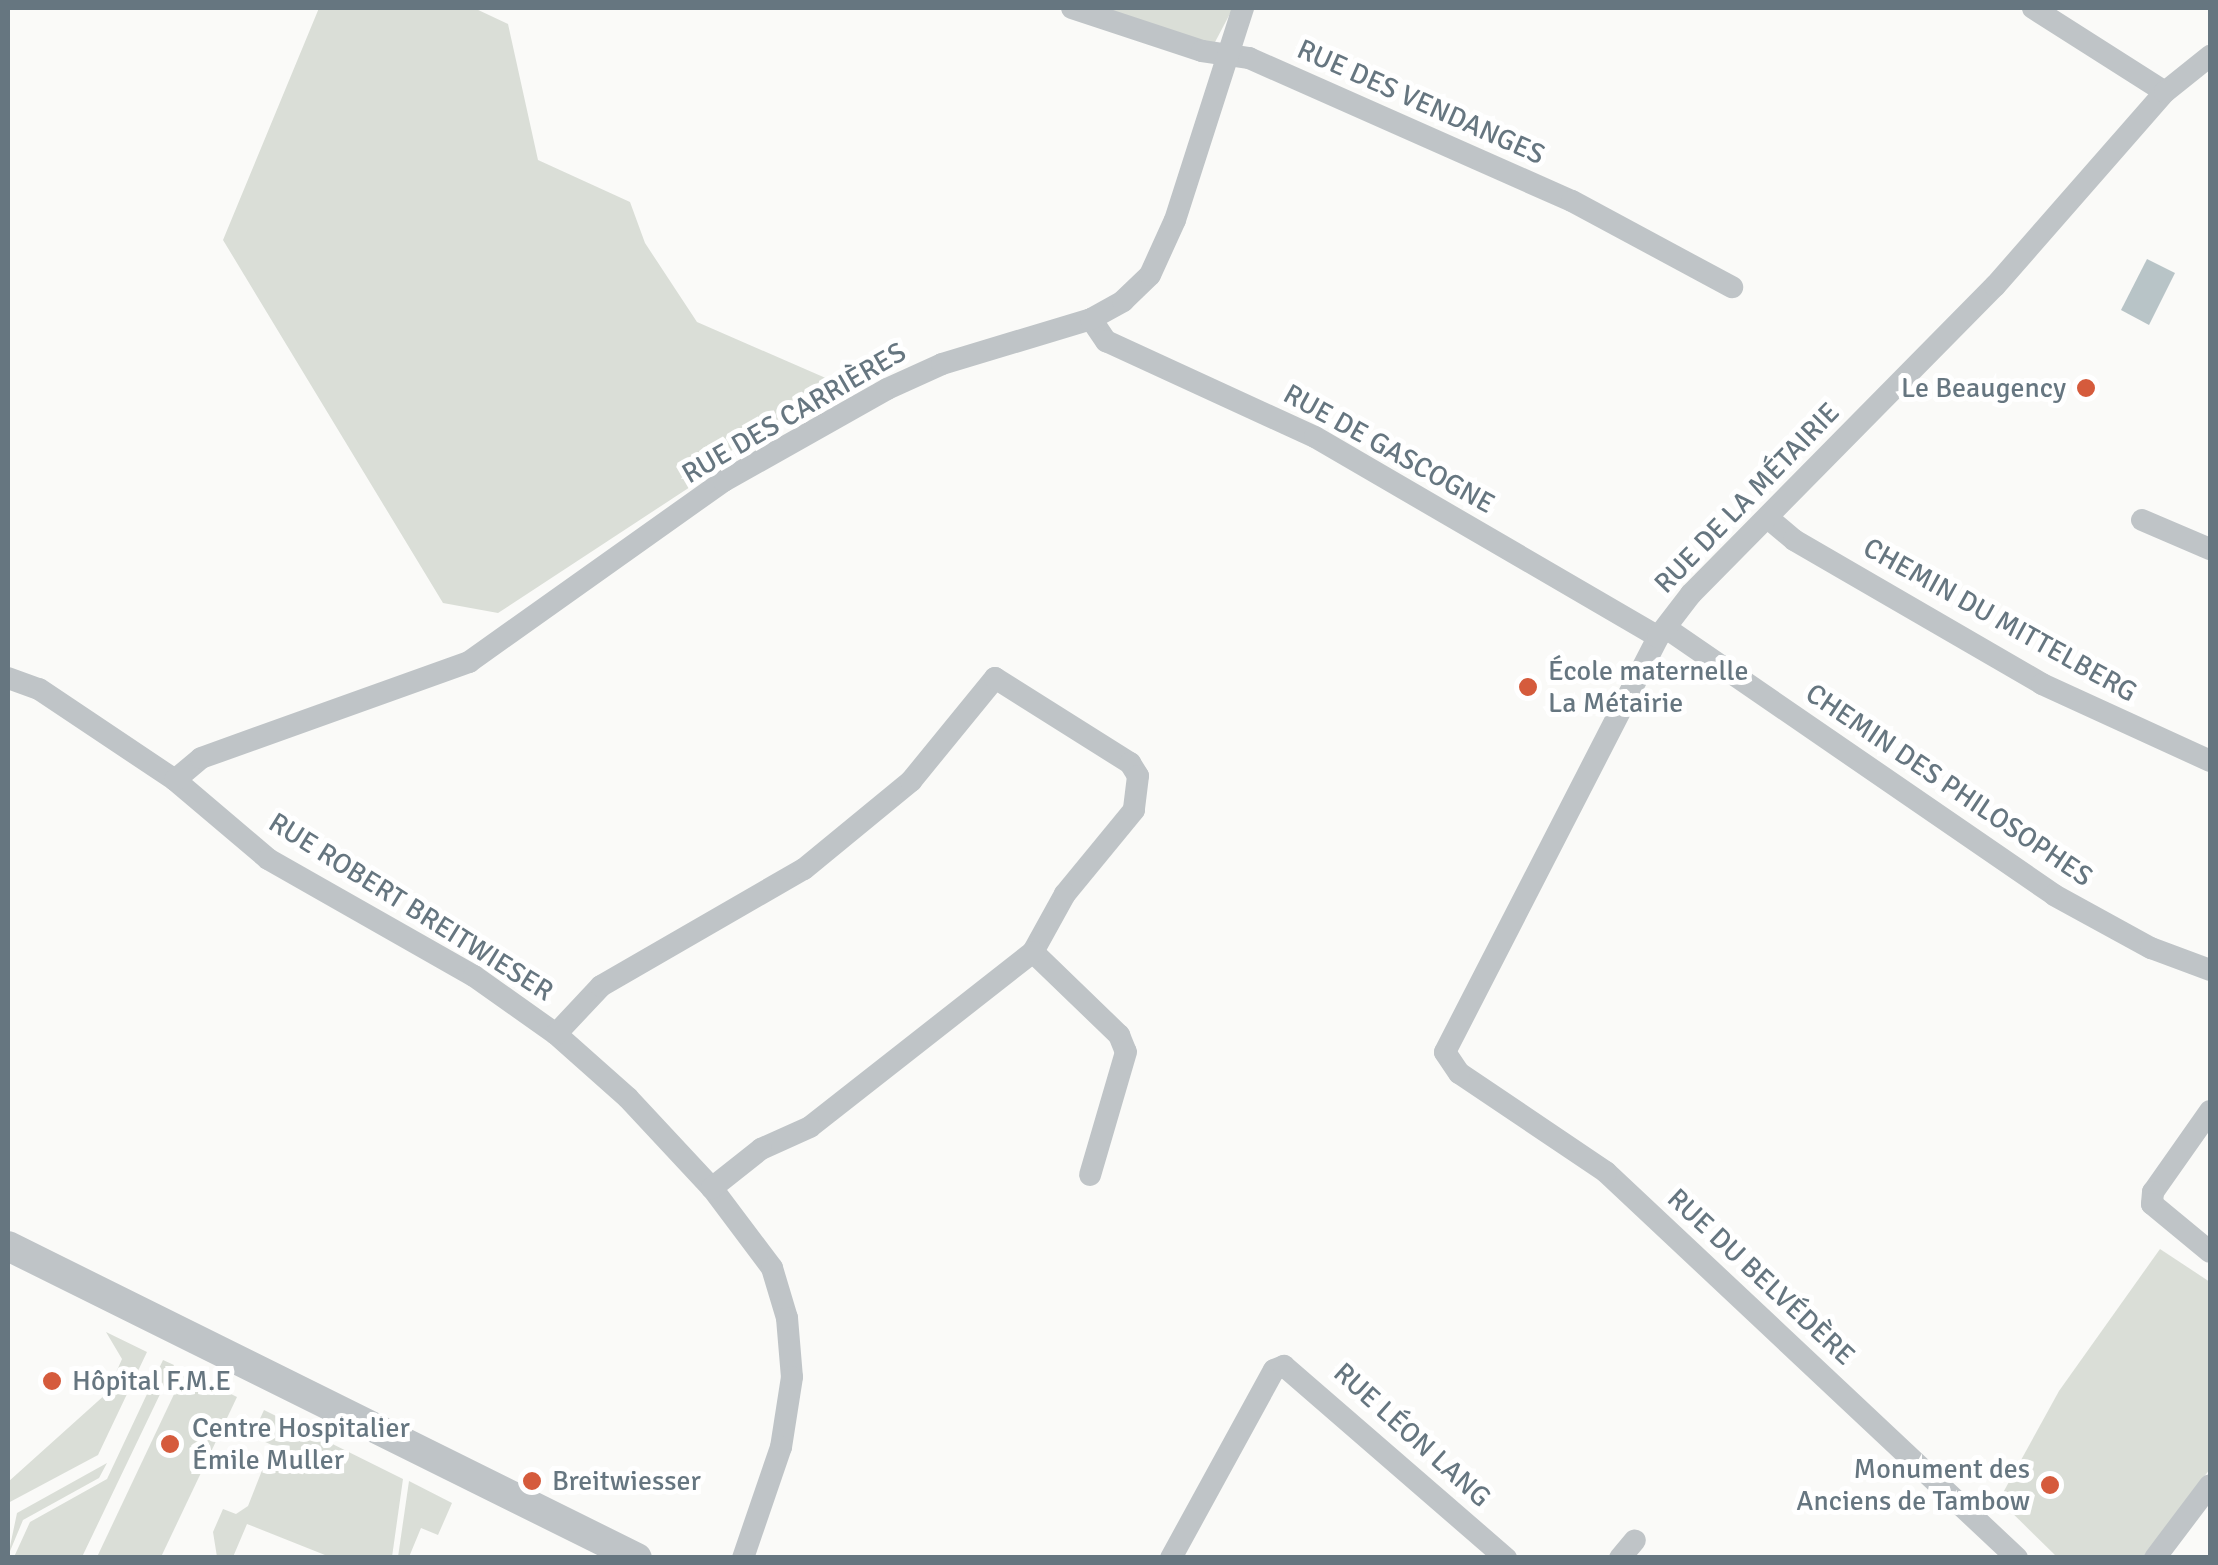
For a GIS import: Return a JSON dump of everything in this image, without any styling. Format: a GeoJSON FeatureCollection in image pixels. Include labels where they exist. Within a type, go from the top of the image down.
{"type":"FeatureCollection","features":[{"type":"Feature","properties":{"kind":"street","name":"RUE DES VENDANGES"},"geometry":{"type":"LineString","coordinates":[[1072,8],[1227,56],[1249,58],[1572,201],[1732,287]]}},
{"type":"Feature","properties":{"kind":"street","name":"RUE DES CARRIÈRES"},"geometry":{"type":"LineString","coordinates":[[175,780],[201,758],[469,662],[724,481],[887,388],[1091,318],[1150,274],[1243,8]]}},
{"type":"Feature","properties":{"kind":"street"},"geometry":{"type":"LineString","coordinates":[[2033,8],[2165,92]]}},
{"type":"Feature","properties":{"kind":"street","name":"RUE DE LA MÉTAIRIE"},"geometry":{"type":"LineString","coordinates":[[1446,1063],[1456,1023],[1662,632],[1995,286],[2165,92],[2210,56]]}},
{"type":"Feature","properties":{"kind":"street","name":"RUE DE GASCOGNE"},"geometry":{"type":"LineString","coordinates":[[1091,318],[1106,340],[1315,437],[1662,632]]}},
{"type":"Feature","properties":{"kind":"street","name":"CHEMIN DU MITTELBERG"},"geometry":{"type":"LineString","coordinates":[[1768,518],[1794,540],[2042,684],[2210,762]]}},
{"type":"Feature","properties":{"kind":"street"},"geometry":{"type":"LineString","coordinates":[[2142,520],[2210,549]]}},
{"type":"Feature","properties":{"kind":"street","name":"CHEMIN DES PHILOSOPHES"},"geometry":{"type":"LineString","coordinates":[[1662,632],[2054,895],[2151,948],[2210,970]]}},
{"type":"Feature","properties":{"kind":"street","name":"RUE ROBERT BREITWIESER"},"geometry":{"type":"LineString","coordinates":[[8,678],[39,689],[175,780],[268,859],[474,976],[556,1034],[628,1098],[712,1188],[772,1268],[787,1318],[792,1377],[782,1447],[743,1558]]}},
{"type":"Feature","properties":{"kind":"street"},"geometry":{"type":"LineString","coordinates":[[556,1034],[584,998],[804,869],[911,781],[995,678],[1116,750],[1138,776],[1134,810],[1065,894],[1033,952],[810,1127],[752,1154],[712,1188]]}},
{"type":"Feature","properties":{"kind":"street"},"geometry":{"type":"LineString","coordinates":[[1033,952],[1119,1035],[1126,1052],[1090,1175]]}},
{"type":"Feature","properties":{"kind":"street","name":"RUE DU BELVÉDÈRE"},"geometry":{"type":"LineString","coordinates":[[1446,1063],[1606,1172],[2017,1558]]}},
{"type":"Feature","properties":{"kind":"street"},"geometry":{"type":"LineString","coordinates":[[2210,1110],[2153,1192],[2152,1204],[2210,1252]]}},
{"type":"Feature","properties":{"kind":"street"},"geometry":{"type":"LineString","coordinates":[[8,1246],[637,1558]]}},
{"type":"Feature","properties":{"kind":"street","name":"RUE LÉON LANG"},"geometry":{"type":"LineString","coordinates":[[1171,1558],[1274,1370],[1284,1366],[1300,1375],[1506,1558]]}},
{"type":"Feature","properties":{"kind":"street"},"geometry":{"type":"LineString","coordinates":[[2155,1558],[2210,1485]]}},
{"type":"Feature","properties":{"kind":"shaded area"},"geometry":{"type":"Polygon","coordinates":[[[319,8],[474,8],[508,24],[538,160],[630,202],[645,243],[697,322],[844,386],[498,613],[443,603],[223,240],[319,8]]]}},
{"type":"Feature","properties":{"kind":"shaded area"},"geometry":{"type":"Polygon","coordinates":[[[1098,8],[1233,8],[1214,44],[1098,8]]]}},
{"type":"Feature","properties":{"kind":"shaded area"},"geometry":{"type":"Polygon","coordinates":[[[2147,259],[2175,273],[2149,325],[2121,310],[2147,259]]]}},
{"type":"Feature","properties":{"kind":"shaded area"},"geometry":{"type":"Polygon","coordinates":[[[2160,1249],[2210,1282],[2210,1469],[2143,1557],[2057,1557],[1999,1500],[2059,1391],[2160,1249]]]}},
{"type":"Feature","properties":{"kind":"shaded area"},"geometry":{"type":"Polygon","coordinates":[[[106,1332],[147,1352],[98,1455],[8,1503],[8,1482],[107,1393],[122,1359],[106,1332]]]}},
{"type":"Feature","properties":{"kind":"shaded area"},"geometry":{"type":"Polygon","coordinates":[[[163,1360],[174,1365],[82,1557],[14,1557],[30,1522],[107,1479],[163,1360]]]}},
{"type":"Feature","properties":{"kind":"shaded area"},"geometry":{"type":"Polygon","coordinates":[[[185,1371],[237,1397],[161,1557],[97,1557],[185,1371]]]}},
{"type":"Feature","properties":{"kind":"shaded area"},"geometry":{"type":"Polygon","coordinates":[[[264,1410],[403,1479],[392,1557],[330,1557],[247,1524],[233,1557],[217,1557],[213,1532],[223,1509],[236,1514],[248,1506],[272,1445],[252,1436],[264,1410]]]}},
{"type":"Feature","properties":{"kind":"shaded area"},"geometry":{"type":"Polygon","coordinates":[[[107,1463],[99,1478],[23,1520],[8,1556],[17,1513],[107,1463]]]}},
{"type":"Feature","properties":{"kind":"shaded area"},"geometry":{"type":"Polygon","coordinates":[[[409,1481],[452,1503],[438,1535],[421,1528],[409,1557],[398,1557],[409,1481]]]}},
{"type":"Feature","properties":{"kind":"place","name":"Le Beaugency"},"geometry":{"type":"Point","coordinates":[2086,388]}},
{"type":"Feature","properties":{"kind":"place","name":"École maternelle La Métairie"},"geometry":{"type":"Point","coordinates":[1528,687]}},
{"type":"Feature","properties":{"kind":"place","name":"Hôpital F.M.E"},"geometry":{"type":"Point","coordinates":[52,1381]}},
{"type":"Feature","properties":{"kind":"place","name":"Centre Hospitalier Émile Muller"},"geometry":{"type":"Point","coordinates":[170,1444]}},
{"type":"Feature","properties":{"kind":"place","name":"Breitwiesser"},"geometry":{"type":"Point","coordinates":[532,1481]}},
{"type":"Feature","properties":{"kind":"place","name":"Monument des Anciens de Tambow"},"geometry":{"type":"Point","coordinates":[2050,1485]}}]}
